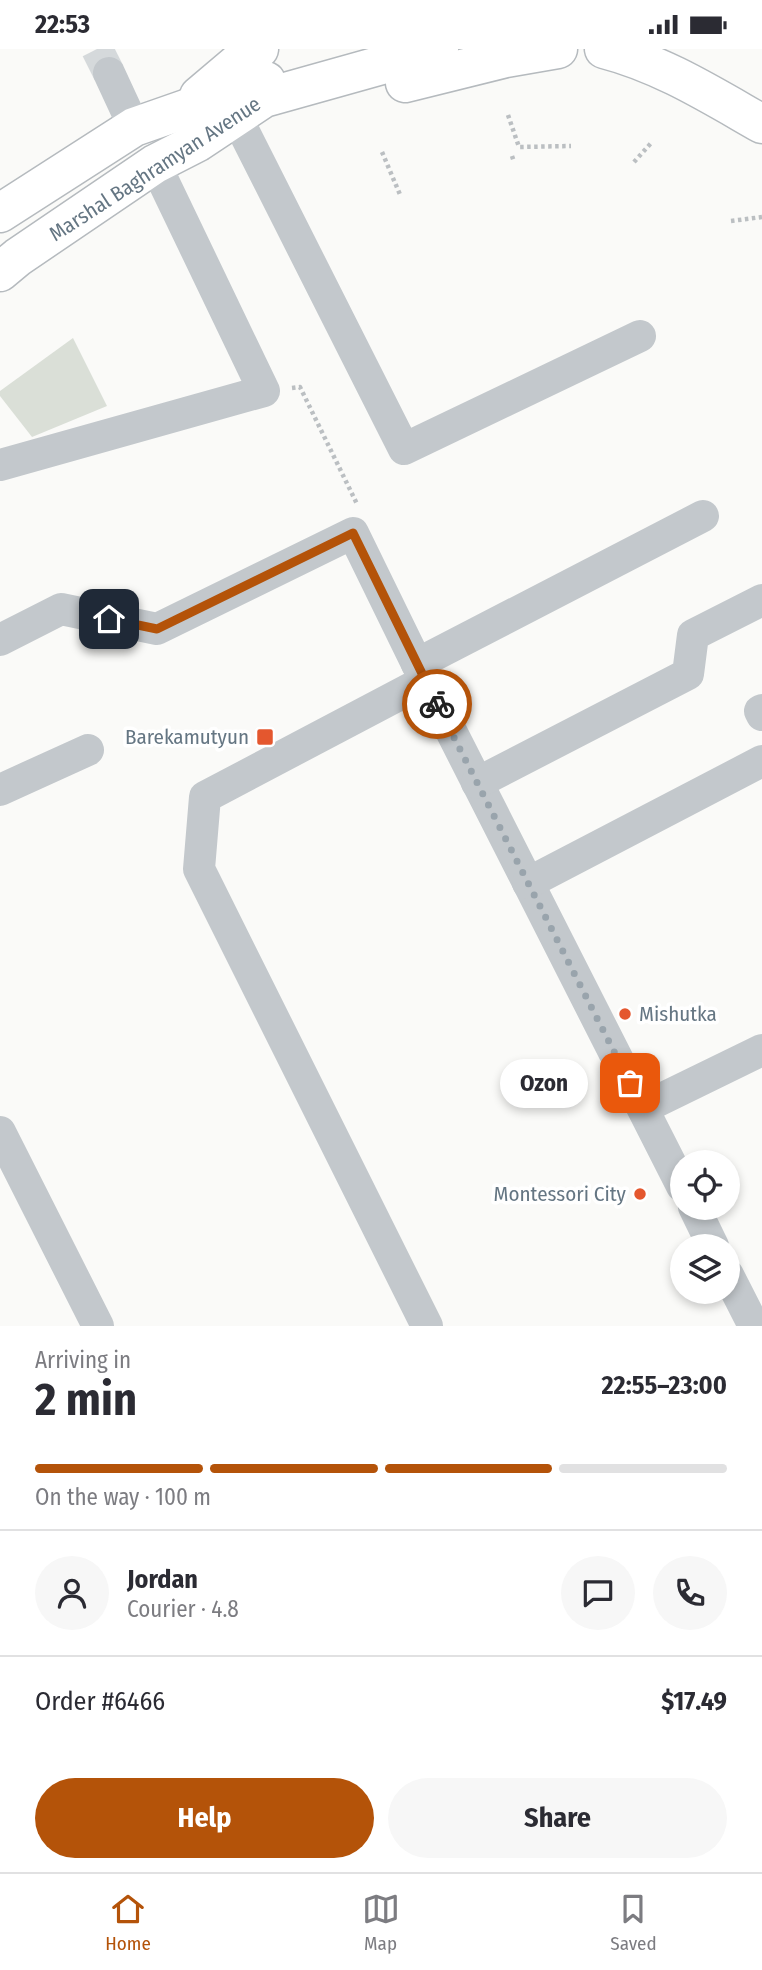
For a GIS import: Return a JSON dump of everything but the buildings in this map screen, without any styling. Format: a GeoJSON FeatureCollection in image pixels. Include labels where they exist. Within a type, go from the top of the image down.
{"type":"FeatureCollection","features":[{"type":"Feature","properties":{"kind":"main road","name":"Marshal Baghramyan Avenue"},"geometry":{"type":"LineString","coordinates":[[0,272],[155,164],[191,125],[260,77],[378,49]]}},
{"type":"Feature","properties":{"kind":"main road","name":"Marshal Baghramyan Avenue"},"geometry":{"type":"LineString","coordinates":[[260,77],[439,49]]}},
{"type":"Feature","properties":{"kind":"main road"},"geometry":{"type":"LineString","coordinates":[[191,125],[245,134],[376,91],[506,58],[558,49]]}},
{"type":"Feature","properties":{"kind":"main road"},"geometry":{"type":"LineString","coordinates":[[604,49],[630,56],[686,81],[762,124]]}},
{"type":"Feature","properties":{"kind":"main road","name":"Marshal Baghramyan Avenue"},"geometry":{"type":"LineString","coordinates":[[0,213],[134,127],[191,125]]}},
{"type":"Feature","properties":{"kind":"street"},"geometry":{"type":"LineString","coordinates":[[109,73],[134,127]]}},
{"type":"Feature","properties":{"kind":"street"},"geometry":{"type":"LineString","coordinates":[[245,134],[404,449],[640,336]]}},
{"type":"Feature","properties":{"kind":"street"},"geometry":{"type":"LineString","coordinates":[[0,465],[264,391],[155,164]]}},
{"type":"Feature","properties":{"kind":"street"},"geometry":{"type":"LineString","coordinates":[[428,1326],[199,869],[205,797],[421,672],[704,516]]}},
{"type":"Feature","properties":{"kind":"street"},"geometry":{"type":"LineString","coordinates":[[0,640],[61,609],[157,629],[353,533],[670,1162]]}},
{"type":"Feature","properties":{"kind":"street"},"geometry":{"type":"LineString","coordinates":[[478,783],[688,674],[693,635],[762,600]]}},
{"type":"Feature","properties":{"kind":"street"},"geometry":{"type":"LineString","coordinates":[[0,790],[88,750]]}},
{"type":"Feature","properties":{"kind":"street"},"geometry":{"type":"LineString","coordinates":[[528,883],[762,761]]}},
{"type":"Feature","properties":{"kind":"street"},"geometry":{"type":"LineString","coordinates":[[643,1108],[762,1050]]}},
{"type":"Feature","properties":{"kind":"street"},"geometry":{"type":"LineString","coordinates":[[0,1132],[98,1326]]}},
{"type":"Feature","properties":{"kind":"street"},"geometry":{"type":"LineString","coordinates":[[740,1299],[754,1326]]}},
{"type":"Feature","properties":{"kind":"path"},"geometry":{"type":"LineString","coordinates":[[508,115],[519,147],[571,146]]}},
{"type":"Feature","properties":{"kind":"path"},"geometry":{"type":"LineString","coordinates":[[634,162],[652,142]]}},
{"type":"Feature","properties":{"kind":"path"},"geometry":{"type":"LineString","coordinates":[[383,152],[401,197]]}},
{"type":"Feature","properties":{"kind":"path"},"geometry":{"type":"LineString","coordinates":[[512,156],[514,162]]}},
{"type":"Feature","properties":{"kind":"path"},"geometry":{"type":"LineString","coordinates":[[731,221],[762,217]]}},
{"type":"Feature","properties":{"kind":"path"},"geometry":{"type":"LineString","coordinates":[[264,391],[300,387],[357,503],[353,533]]}},
{"type":"Feature","properties":{"kind":"shaded area"},"geometry":{"type":"Polygon","coordinates":[[[73,338],[107,406],[32,437],[0,396],[0,391],[73,338]]]}},
{"type":"Feature","properties":{"kind":"tunnel"},"geometry":{"type":"LineString","coordinates":[[97,49],[109,73]]}},
{"type":"Feature","properties":{"kind":"way so far"},"geometry":{"type":"LineString","coordinates":[[437,704],[630,1083]]}},
{"type":"Feature","properties":{"kind":"place","name":"Barekamutyun"},"geometry":{"type":"Point","coordinates":[265,737]}},
{"type":"Feature","properties":{"kind":"place","name":"Mishutka"},"geometry":{"type":"Point","coordinates":[625,1014]}},
{"type":"Feature","properties":{"kind":"place","name":"Ozon"},"geometry":{"type":"Point","coordinates":[630,1083]}},
{"type":"Feature","properties":{"kind":"place","name":"Montessori City"},"geometry":{"type":"Point","coordinates":[640,1194]}},
{"type":"Feature","properties":{"kind":"route"},"geometry":{"type":"LineString","coordinates":[[109,619],[157,629],[353,533],[437,704]]}}]}
